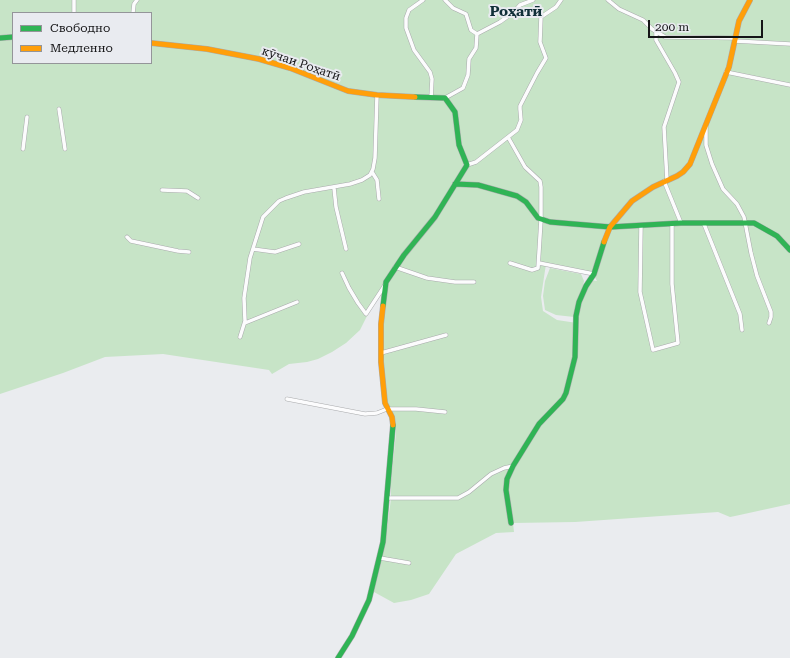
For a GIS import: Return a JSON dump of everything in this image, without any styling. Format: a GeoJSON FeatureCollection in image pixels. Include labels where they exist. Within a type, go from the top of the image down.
{"type":"FeatureCollection","features":[{"type":"Feature","properties":{"kind":"street"},"geometry":{"type":"LineString","coordinates":[[74,0],[74,12]]}},
{"type":"Feature","properties":{"kind":"street"},"geometry":{"type":"LineString","coordinates":[[133,12],[134,4],[137,0]]}},
{"type":"Feature","properties":{"kind":"street"},"geometry":{"type":"LineString","coordinates":[[423,0],[409,10],[406,18],[406,28],[414,50],[430,72],[432,79],[431,98]]}},
{"type":"Feature","properties":{"kind":"street"},"geometry":{"type":"LineString","coordinates":[[444,0],[453,8],[466,14],[471,30],[477,34]]}},
{"type":"Feature","properties":{"kind":"street"},"geometry":{"type":"LineString","coordinates":[[477,34],[500,22],[514,12],[520,5],[533,0]]}},
{"type":"Feature","properties":{"kind":"street"},"geometry":{"type":"LineString","coordinates":[[342,273],[349,288],[366,314],[395,267],[435,217],[467,165],[476,162],[514,133],[519,126],[521,120],[520,106],[537,72],[546,59],[546,54],[540,42],[541,17],[556,6],[560,0]]}},
{"type":"Feature","properties":{"kind":"street"},"geometry":{"type":"LineString","coordinates":[[608,0],[619,9],[644,21],[656,31],[667,37],[790,44]]}},
{"type":"Feature","properties":{"kind":"street"},"geometry":{"type":"LineString","coordinates":[[511,523],[506,487],[509,474],[539,424],[565,396],[572,375],[575,357],[577,311],[582,295],[594,274],[601,249],[610,227],[639,195],[683,172],[690,164],[726,72],[739,21],[750,0]]}},
{"type":"Feature","properties":{"kind":"street"},"geometry":{"type":"LineString","coordinates":[[656,31],[656,40],[679,82],[664,127],[666,181],[681,223]]}},
{"type":"Feature","properties":{"kind":"street"},"geometry":{"type":"LineString","coordinates":[[467,165],[459,145],[455,112],[445,98],[463,88],[468,75],[469,59],[476,48],[477,34]]}},
{"type":"Feature","properties":{"kind":"street"},"geometry":{"type":"LineString","coordinates":[[0,38],[12,37]]}},
{"type":"Feature","properties":{"kind":"street","name":"кӯчаи Роҳатӣ"},"geometry":{"type":"LineString","coordinates":[[152,43],[207,49],[259,59],[290,68],[348,91],[377,95],[445,98]]}},
{"type":"Feature","properties":{"kind":"street"},"geometry":{"type":"LineString","coordinates":[[726,72],[790,85]]}},
{"type":"Feature","properties":{"kind":"street"},"geometry":{"type":"LineString","coordinates":[[240,337],[245,324],[244,298],[250,258],[263,217],[279,202],[304,192],[334,188],[362,180],[372,172],[375,158],[377,95]]}},
{"type":"Feature","properties":{"kind":"street"},"geometry":{"type":"LineString","coordinates":[[59,109],[65,149]]}},
{"type":"Feature","properties":{"kind":"street"},"geometry":{"type":"LineString","coordinates":[[23,149],[26,117]]}},
{"type":"Feature","properties":{"kind":"street"},"geometry":{"type":"LineString","coordinates":[[706,122],[706,145],[712,164],[723,189],[742,212],[757,276],[771,312],[769,323]]}},
{"type":"Feature","properties":{"kind":"street"},"geometry":{"type":"LineString","coordinates":[[508,137],[525,167],[541,184],[539,263],[537,269],[532,270],[510,263]]}},
{"type":"Feature","properties":{"kind":"street"},"geometry":{"type":"LineString","coordinates":[[372,172],[377,180],[379,199]]}},
{"type":"Feature","properties":{"kind":"street"},"geometry":{"type":"LineString","coordinates":[[455,184],[478,185],[517,196],[526,202],[541,220],[550,222],[610,227],[672,223],[754,223],[772,233],[790,250]]}},
{"type":"Feature","properties":{"kind":"street"},"geometry":{"type":"LineString","coordinates":[[334,188],[336,207],[346,249]]}},
{"type":"Feature","properties":{"kind":"street"},"geometry":{"type":"LineString","coordinates":[[162,190],[187,191],[198,198]]}},
{"type":"Feature","properties":{"kind":"street"},"geometry":{"type":"LineString","coordinates":[[641,226],[640,292],[653,350],[678,343],[672,284],[672,223]]}},
{"type":"Feature","properties":{"kind":"street"},"geometry":{"type":"LineString","coordinates":[[704,224],[740,314],[742,330]]}},
{"type":"Feature","properties":{"kind":"street"},"geometry":{"type":"LineString","coordinates":[[127,237],[131,241],[189,252]]}},
{"type":"Feature","properties":{"kind":"street"},"geometry":{"type":"LineString","coordinates":[[252,250],[274,252],[299,244]]}},
{"type":"Feature","properties":{"kind":"street"},"geometry":{"type":"LineString","coordinates":[[539,263],[594,274]]}},
{"type":"Feature","properties":{"kind":"street"},"geometry":{"type":"LineString","coordinates":[[395,267],[428,278],[455,282],[474,282]]}},
{"type":"Feature","properties":{"kind":"street"},"geometry":{"type":"LineString","coordinates":[[338,658],[352,636],[369,600],[383,542],[394,428],[392,418],[385,403],[381,353],[380,324],[386,282]]}},
{"type":"Feature","properties":{"kind":"street"},"geometry":{"type":"LineString","coordinates":[[245,324],[297,302]]}},
{"type":"Feature","properties":{"kind":"street"},"geometry":{"type":"LineString","coordinates":[[381,353],[446,335]]}},
{"type":"Feature","properties":{"kind":"street"},"geometry":{"type":"LineString","coordinates":[[287,399],[366,414],[377,413],[387,409],[416,409],[445,412]]}},
{"type":"Feature","properties":{"kind":"street"},"geometry":{"type":"LineString","coordinates":[[388,498],[458,498],[470,492],[491,474],[513,466]]}},
{"type":"Feature","properties":{"kind":"street"},"geometry":{"type":"LineString","coordinates":[[380,558],[409,562]]}},
{"type":"Feature","properties":{"kind":"green space"},"geometry":{"type":"Polygon","coordinates":[[[0,0],[790,0],[790,504],[730,517],[718,512],[575,522],[513,523],[514,532],[496,533],[456,554],[429,594],[411,600],[394,603],[374,592],[375,573],[385,542],[391,499],[391,481],[396,433],[395,419],[384,400],[381,365],[385,284],[368,308],[368,314],[360,330],[346,343],[318,359],[289,364],[272,374],[269,370],[163,354],[105,357],[0,394],[0,0]],[[546,264],[541,297],[543,311],[557,320],[577,323],[585,287],[591,280],[597,281],[593,274],[546,264]]]}},
{"type":"Feature","properties":{"kind":"green space"},"geometry":{"type":"Polygon","coordinates":[[[550,268],[581,274],[584,281],[580,301],[574,317],[556,315],[545,310],[543,296],[545,281],[550,268]]]}},
{"type":"Feature","properties":{"kind":"traffic: fast"},"geometry":{"type":"LineString","coordinates":[[0,38],[12,37]]}},
{"type":"Feature","properties":{"kind":"traffic: fast"},"geometry":{"type":"LineString","coordinates":[[383,306],[386,282],[404,255],[435,217],[467,165],[459,145],[455,112],[445,98],[415,97]]}},
{"type":"Feature","properties":{"kind":"traffic: fast"},"geometry":{"type":"LineString","coordinates":[[455,184],[478,185],[517,196],[526,202],[538,218],[550,222],[610,227],[681,223],[754,223],[777,236],[790,250]]}},
{"type":"Feature","properties":{"kind":"traffic: fast"},"geometry":{"type":"LineString","coordinates":[[511,523],[506,490],[507,479],[513,466],[539,424],[563,399],[566,393],[575,357],[576,316],[579,302],[586,286],[594,274],[604,242]]}},
{"type":"Feature","properties":{"kind":"traffic: fast"},"geometry":{"type":"LineString","coordinates":[[338,658],[352,636],[369,600],[383,542],[393,425]]}},
{"type":"Feature","properties":{"kind":"traffic: slow"},"geometry":{"type":"LineString","coordinates":[[604,242],[610,227],[632,201],[653,187],[677,176],[690,164],[729,67],[739,21],[750,0]]}},
{"type":"Feature","properties":{"kind":"traffic: slow"},"geometry":{"type":"LineString","coordinates":[[152,43],[207,49],[259,59],[290,68],[348,91],[377,95],[415,97]]}},
{"type":"Feature","properties":{"kind":"traffic: slow"},"geometry":{"type":"LineString","coordinates":[[383,306],[381,324],[381,362],[385,403],[392,417],[393,425]]}},
{"type":"Feature","properties":{"kind":"district","name":"Роҳатӣ"},"geometry":{"type":"Point","coordinates":[516,12]}}]}
